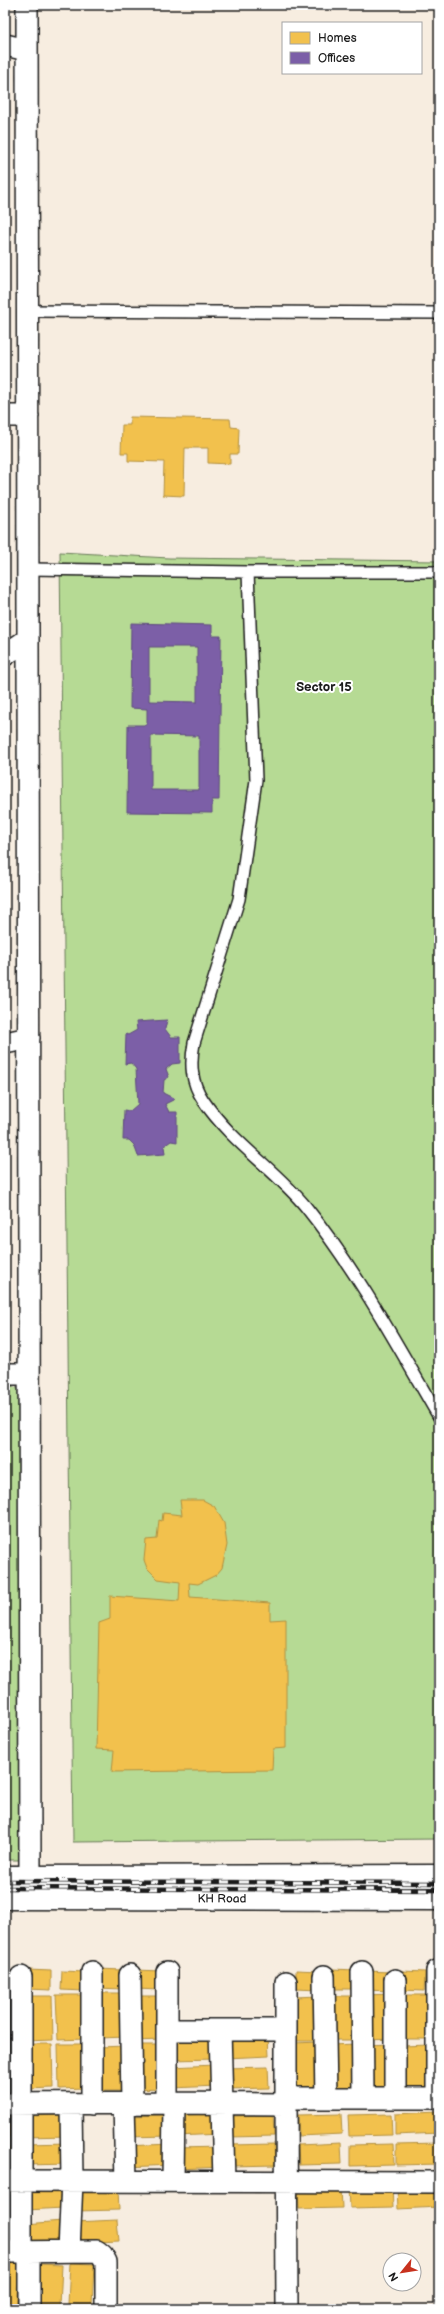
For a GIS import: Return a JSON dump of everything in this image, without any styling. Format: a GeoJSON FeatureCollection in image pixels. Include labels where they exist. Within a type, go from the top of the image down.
{"type":"FeatureCollection","features":[{"type":"Feature","properties":{"kind":"main road","name":"KH Road"},"geometry":{"type":"LineString","coordinates":[[5,1898],[30,1888],[439,1876]]}},
{"type":"Feature","properties":{"kind":"main road","name":"KH Road"},"geometry":{"type":"LineString","coordinates":[[5,1877],[30,1888],[439,1898]]}},
{"type":"Feature","properties":{"kind":"street"},"geometry":{"type":"LineString","coordinates":[[27,5],[30,1888]]}},
{"type":"Feature","properties":{"kind":"street"},"geometry":{"type":"LineString","coordinates":[[5,45],[27,50]]}},
{"type":"Feature","properties":{"kind":"street"},"geometry":{"type":"LineString","coordinates":[[5,416],[28,416]]}},
{"type":"Feature","properties":{"kind":"street"},"geometry":{"type":"LineString","coordinates":[[5,655],[28,639]]}},
{"type":"Feature","properties":{"kind":"street"},"geometry":{"type":"LineString","coordinates":[[5,1043],[29,1038]]}},
{"type":"Feature","properties":{"kind":"street"},"geometry":{"type":"LineString","coordinates":[[5,1374],[29,1374]]}},
{"type":"Feature","properties":{"kind":"street"},"geometry":{"type":"LineString","coordinates":[[13,2104],[221,2104],[326,2098],[438,2098],[437,1971]]}},
{"type":"Feature","properties":{"kind":"street"},"geometry":{"type":"LineString","coordinates":[[92,1972],[92,2104]]}},
{"type":"Feature","properties":{"kind":"street"},"geometry":{"type":"LineString","coordinates":[[168,1972],[168,2030],[173,2181]]}},
{"type":"Feature","properties":{"kind":"street"},"geometry":{"type":"LineString","coordinates":[[362,1972],[363,2098]]}},
{"type":"Feature","properties":{"kind":"street"},"geometry":{"type":"LineString","coordinates":[[126,2181],[130,1975]]}},
{"type":"Feature","properties":{"kind":"street"},"geometry":{"type":"LineString","coordinates":[[324,1976],[326,2098]]}},
{"type":"Feature","properties":{"kind":"street"},"geometry":{"type":"LineString","coordinates":[[21,1977],[13,2104],[13,2181],[18,2252],[29,2309]]}},
{"type":"Feature","properties":{"kind":"street"},"geometry":{"type":"LineString","coordinates":[[395,1980],[395,2098]]}},
{"type":"Feature","properties":{"kind":"street"},"geometry":{"type":"LineString","coordinates":[[286,1982],[287,2309]]}},
{"type":"Feature","properties":{"kind":"street"},"geometry":{"type":"LineString","coordinates":[[168,2030],[286,2030]]}},
{"type":"Feature","properties":{"kind":"street"},"geometry":{"type":"LineString","coordinates":[[220,2030],[224,2181]]}},
{"type":"Feature","properties":{"kind":"street"},"geometry":{"type":"LineString","coordinates":[[69,2252],[72,2181],[71,2104]]}},
{"type":"Feature","properties":{"kind":"street"},"geometry":{"type":"LineString","coordinates":[[13,2181],[439,2182]]}},
{"type":"Feature","properties":{"kind":"street"},"geometry":{"type":"LineString","coordinates":[[18,2252],[97,2252],[102,2255],[106,2262],[106,2309]]}},
{"type":"Feature","properties":{"kind":"lane"},"geometry":{"type":"LineString","coordinates":[[28,312],[439,313]]}},
{"type":"Feature","properties":{"kind":"lane"},"geometry":{"type":"LineString","coordinates":[[28,569],[248,572],[439,572]]}},
{"type":"Feature","properties":{"kind":"lane"},"geometry":{"type":"LineString","coordinates":[[248,572],[256,780],[239,900],[194,1043],[191,1060],[193,1082],[203,1101],[232,1135],[305,1207],[370,1298],[439,1417]]}},
{"type":"Feature","properties":{"kind":"green space"},"geometry":{"type":"Polygon","coordinates":[[[60,552],[169,558],[439,561],[439,1839],[73,1842],[60,552]]]}},
{"type":"Feature","properties":{"kind":"green space"},"geometry":{"type":"Polygon","coordinates":[[[5,1384],[34,1394],[34,1860],[5,1860],[5,1384]]]}},
{"type":"Feature","properties":{"kind":"building: Homes"},"geometry":{"type":"Polygon","coordinates":[[[130,417],[230,419],[231,427],[239,428],[238,454],[230,454],[230,464],[208,463],[208,448],[185,448],[184,496],[163,495],[164,462],[128,461],[128,453],[121,453],[122,425],[130,425],[130,417]]]}},
{"type":"Feature","properties":{"kind":"building: Homes"},"geometry":{"type":"Polygon","coordinates":[[[180,1500],[203,1500],[214,1506],[224,1523],[227,1545],[222,1568],[216,1575],[198,1584],[189,1583],[190,1597],[270,1603],[270,1620],[286,1619],[286,1748],[273,1749],[272,1770],[112,1772],[114,1750],[96,1749],[99,1623],[110,1619],[110,1596],[179,1601],[180,1582],[158,1579],[147,1568],[144,1560],[146,1540],[157,1539],[159,1520],[162,1521],[163,1513],[182,1515],[180,1500]]]}},
{"type":"Feature","properties":{"kind":"building: Homes"},"geometry":{"type":"Polygon","coordinates":[[[99,1969],[122,1970],[122,1989],[98,1988],[99,1969]]]}},
{"type":"Feature","properties":{"kind":"building: Homes"},"geometry":{"type":"Polygon","coordinates":[[[332,1969],[355,1970],[355,1989],[332,1989],[332,1969]]]}},
{"type":"Feature","properties":{"kind":"building: Homes"},"geometry":{"type":"Polygon","coordinates":[[[28,1970],[51,1971],[51,1990],[28,1989],[28,1970]]]}},
{"type":"Feature","properties":{"kind":"building: Homes"},"geometry":{"type":"Polygon","coordinates":[[[137,1970],[160,1971],[159,1990],[136,1989],[137,1970]]]}},
{"type":"Feature","properties":{"kind":"building: Homes"},"geometry":{"type":"Polygon","coordinates":[[[296,1970],[319,1971],[319,1990],[296,1989],[296,1970]]]}},
{"type":"Feature","properties":{"kind":"building: Homes"},"geometry":{"type":"Polygon","coordinates":[[[62,1971],[85,1972],[85,1991],[61,1990],[62,1971]]]}},
{"type":"Feature","properties":{"kind":"building: Homes"},"geometry":{"type":"Polygon","coordinates":[[[367,1971],[390,1972],[389,1991],[366,1990],[367,1971]]]}},
{"type":"Feature","properties":{"kind":"building: Homes"},"geometry":{"type":"Polygon","coordinates":[[[402,1971],[425,1972],[424,1991],[401,1990],[402,1971]]]}},
{"type":"Feature","properties":{"kind":"building: Homes"},"geometry":{"type":"Polygon","coordinates":[[[98,1993],[125,1993],[126,2037],[100,2038],[98,1993]]]}},
{"type":"Feature","properties":{"kind":"building: Homes"},"geometry":{"type":"Polygon","coordinates":[[[392,1994],[393,2039],[366,2040],[365,1995],[392,1994]]]}},
{"type":"Feature","properties":{"kind":"building: Homes"},"geometry":{"type":"Polygon","coordinates":[[[56,1995],[83,1995],[84,2039],[58,2040],[56,1995]]]}},
{"type":"Feature","properties":{"kind":"building: Homes"},"geometry":{"type":"Polygon","coordinates":[[[399,1995],[426,1995],[427,2039],[400,2039],[399,1995]]]}},
{"type":"Feature","properties":{"kind":"building: Homes"},"geometry":{"type":"Polygon","coordinates":[[[25,1996],[52,1996],[53,2040],[26,2041],[25,1996]]]}},
{"type":"Feature","properties":{"kind":"building: Homes"},"geometry":{"type":"Polygon","coordinates":[[[134,1996],[160,1996],[161,2040],[135,2041],[134,1996]]]}},
{"type":"Feature","properties":{"kind":"building: Homes"},"geometry":{"type":"Polygon","coordinates":[[[320,1996],[322,2041],[295,2041],[294,1997],[320,1996]]]}},
{"type":"Feature","properties":{"kind":"building: Homes"},"geometry":{"type":"Polygon","coordinates":[[[329,1996],[356,1996],[357,2040],[330,2040],[329,1996]]]}},
{"type":"Feature","properties":{"kind":"building: Homes"},"geometry":{"type":"Polygon","coordinates":[[[268,2036],[269,2056],[226,2058],[225,2037],[268,2036]]]}},
{"type":"Feature","properties":{"kind":"building: Homes"},"geometry":{"type":"Polygon","coordinates":[[[215,2038],[215,2059],[172,2060],[171,2039],[215,2038]]]}},
{"type":"Feature","properties":{"kind":"building: Homes"},"geometry":{"type":"Polygon","coordinates":[[[320,2042],[322,2087],[295,2087],[294,2043],[320,2042]]]}},
{"type":"Feature","properties":{"kind":"building: Homes"},"geometry":{"type":"Polygon","coordinates":[[[25,2044],[52,2044],[53,2088],[27,2089],[25,2044]]]}},
{"type":"Feature","properties":{"kind":"building: Homes"},"geometry":{"type":"Polygon","coordinates":[[[58,2044],[84,2044],[85,2088],[59,2089],[58,2044]]]}},
{"type":"Feature","properties":{"kind":"building: Homes"},"geometry":{"type":"Polygon","coordinates":[[[357,2044],[358,2089],[331,2089],[330,2045],[357,2044]]]}},
{"type":"Feature","properties":{"kind":"building: Homes"},"geometry":{"type":"Polygon","coordinates":[[[392,2044],[393,2089],[366,2089],[365,2045],[392,2044]]]}},
{"type":"Feature","properties":{"kind":"building: Homes"},"geometry":{"type":"Polygon","coordinates":[[[134,2045],[161,2045],[162,2089],[135,2090],[134,2045]]]}},
{"type":"Feature","properties":{"kind":"building: Homes"},"geometry":{"type":"Polygon","coordinates":[[[429,2045],[430,2090],[403,2090],[402,2046],[429,2045]]]}},
{"type":"Feature","properties":{"kind":"building: Homes"},"geometry":{"type":"Polygon","coordinates":[[[126,2046],[127,2091],[100,2091],[99,2047],[126,2046]]]}},
{"type":"Feature","properties":{"kind":"building: Homes"},"geometry":{"type":"Polygon","coordinates":[[[215,2065],[216,2086],[172,2088],[171,2067],[215,2065]]]}},
{"type":"Feature","properties":{"kind":"building: Homes"},"geometry":{"type":"Polygon","coordinates":[[[268,2067],[269,2088],[226,2089],[225,2068],[268,2067]]]}},
{"type":"Feature","properties":{"kind":"building: Homes"},"geometry":{"type":"Polygon","coordinates":[[[438,2112],[439,2133],[395,2135],[395,2114],[438,2112]]]}},
{"type":"Feature","properties":{"kind":"building: Homes"},"geometry":{"type":"Polygon","coordinates":[[[219,2114],[220,2134],[177,2136],[176,2115],[219,2114]]]}},
{"type":"Feature","properties":{"kind":"building: Homes"},"geometry":{"type":"Polygon","coordinates":[[[341,2114],[342,2134],[299,2136],[298,2115],[341,2114]]]}},
{"type":"Feature","properties":{"kind":"building: Homes"},"geometry":{"type":"Polygon","coordinates":[[[391,2114],[392,2135],[349,2136],[348,2115],[391,2114]]]}},
{"type":"Feature","properties":{"kind":"building: Homes"},"geometry":{"type":"Polygon","coordinates":[[[67,2115],[68,2136],[25,2137],[24,2116],[67,2115]]]}},
{"type":"Feature","properties":{"kind":"building: Homes"},"geometry":{"type":"Polygon","coordinates":[[[170,2115],[170,2136],[127,2137],[126,2116],[170,2115]]]}},
{"type":"Feature","properties":{"kind":"building: Homes"},"geometry":{"type":"Polygon","coordinates":[[[273,2115],[274,2136],[230,2137],[230,2116],[273,2115]]]}},
{"type":"Feature","properties":{"kind":"building: Homes"},"geometry":{"type":"Polygon","coordinates":[[[5,2117],[14,2117],[16,2136],[5,2137],[5,2117]]]}},
{"type":"Feature","properties":{"kind":"building: Homes"},"geometry":{"type":"Polygon","coordinates":[[[68,2143],[69,2164],[25,2165],[25,2144],[68,2143]]]}},
{"type":"Feature","properties":{"kind":"building: Homes"},"geometry":{"type":"Polygon","coordinates":[[[341,2143],[342,2164],[299,2165],[298,2145],[341,2143]]]}},
{"type":"Feature","properties":{"kind":"building: Homes"},"geometry":{"type":"Polygon","coordinates":[[[439,2143],[439,2164],[396,2165],[396,2144],[439,2143]]]}},
{"type":"Feature","properties":{"kind":"building: Homes"},"geometry":{"type":"Polygon","coordinates":[[[170,2144],[171,2165],[128,2167],[127,2146],[170,2144]]]}},
{"type":"Feature","properties":{"kind":"building: Homes"},"geometry":{"type":"Polygon","coordinates":[[[274,2144],[275,2165],[232,2166],[231,2145],[274,2144]]]}},
{"type":"Feature","properties":{"kind":"building: Homes"},"geometry":{"type":"Polygon","coordinates":[[[393,2144],[394,2165],[350,2166],[350,2145],[393,2144]]]}},
{"type":"Feature","properties":{"kind":"building: Homes"},"geometry":{"type":"Polygon","coordinates":[[[220,2147],[221,2167],[178,2169],[177,2148],[220,2147]]]}},
{"type":"Feature","properties":{"kind":"building: Homes"},"geometry":{"type":"Polygon","coordinates":[[[5,2148],[14,2148],[15,2167],[5,2168],[5,2148]]]}},
{"type":"Feature","properties":{"kind":"building: Homes"},"geometry":{"type":"Polygon","coordinates":[[[392,2186],[393,2207],[350,2208],[349,2188],[392,2186]]]}},
{"type":"Feature","properties":{"kind":"building: Homes"},"geometry":{"type":"Polygon","coordinates":[[[439,2186],[439,2207],[398,2209],[397,2188],[439,2186]]]}},
{"type":"Feature","properties":{"kind":"building: Homes"},"geometry":{"type":"Polygon","coordinates":[[[341,2187],[342,2208],[299,2209],[298,2188],[341,2187]]]}},
{"type":"Feature","properties":{"kind":"building: Homes"},"geometry":{"type":"Polygon","coordinates":[[[17,2188],[19,2207],[5,2208],[5,2189],[17,2188]]]}},
{"type":"Feature","properties":{"kind":"building: Homes"},"geometry":{"type":"Polygon","coordinates":[[[61,2188],[63,2208],[27,2210],[25,2191],[61,2188]]]}},
{"type":"Feature","properties":{"kind":"building: Homes"},"geometry":{"type":"Polygon","coordinates":[[[118,2189],[119,2210],[76,2211],[75,2190],[118,2189]]]}},
{"type":"Feature","properties":{"kind":"building: Homes"},"geometry":{"type":"Polygon","coordinates":[[[17,2220],[18,2239],[5,2240],[5,2221],[17,2220]]]}},
{"type":"Feature","properties":{"kind":"building: Homes"},"geometry":{"type":"Polygon","coordinates":[[[117,2220],[119,2241],[75,2243],[74,2222],[117,2220]]]}},
{"type":"Feature","properties":{"kind":"building: Homes"},"geometry":{"type":"Polygon","coordinates":[[[62,2221],[64,2241],[28,2243],[26,2224],[62,2221]]]}},
{"type":"Feature","properties":{"kind":"building: Homes"},"geometry":{"type":"Polygon","coordinates":[[[5,2259],[19,2259],[16,2309],[5,2309],[5,2259]]]}},
{"type":"Feature","properties":{"kind":"building: Homes"},"geometry":{"type":"Polygon","coordinates":[[[70,2263],[94,2264],[92,2305],[68,2304],[70,2263]]]}},
{"type":"Feature","properties":{"kind":"building: Homes"},"geometry":{"type":"Polygon","coordinates":[[[38,2264],[62,2265],[60,2306],[36,2305],[38,2264]]]}},
{"type":"Feature","properties":{"kind":"building: Offices"},"geometry":{"type":"Polygon","coordinates":[[[131,623],[212,625],[212,636],[221,636],[219,800],[212,800],[212,813],[127,812],[128,725],[147,725],[147,709],[130,708],[131,623]],[[149,647],[149,701],[197,702],[197,647],[149,647]],[[151,735],[151,790],[199,790],[199,736],[151,735]]]}},
{"type":"Feature","properties":{"kind":"building: Offices"},"geometry":{"type":"Polygon","coordinates":[[[167,1020],[165,1029],[171,1037],[180,1037],[180,1063],[172,1064],[166,1069],[169,1077],[164,1080],[163,1093],[175,1099],[165,1104],[169,1112],[177,1112],[177,1142],[171,1141],[164,1146],[165,1154],[138,1156],[134,1145],[129,1140],[123,1140],[124,1110],[130,1111],[138,1104],[136,1069],[131,1063],[125,1064],[126,1034],[128,1035],[137,1030],[136,1022],[167,1020]]]}},
{"type":"Feature","properties":{"kind":"railway"},"geometry":{"type":"LineString","coordinates":[[5,1881],[439,1883]]}},
{"type":"Feature","properties":{"kind":"railway"},"geometry":{"type":"LineString","coordinates":[[5,1888],[439,1890]]}},
{"type":"Feature","properties":{"kind":"district","name":"Sector 15"},"geometry":{"type":"Point","coordinates":[324,687]}}]}
